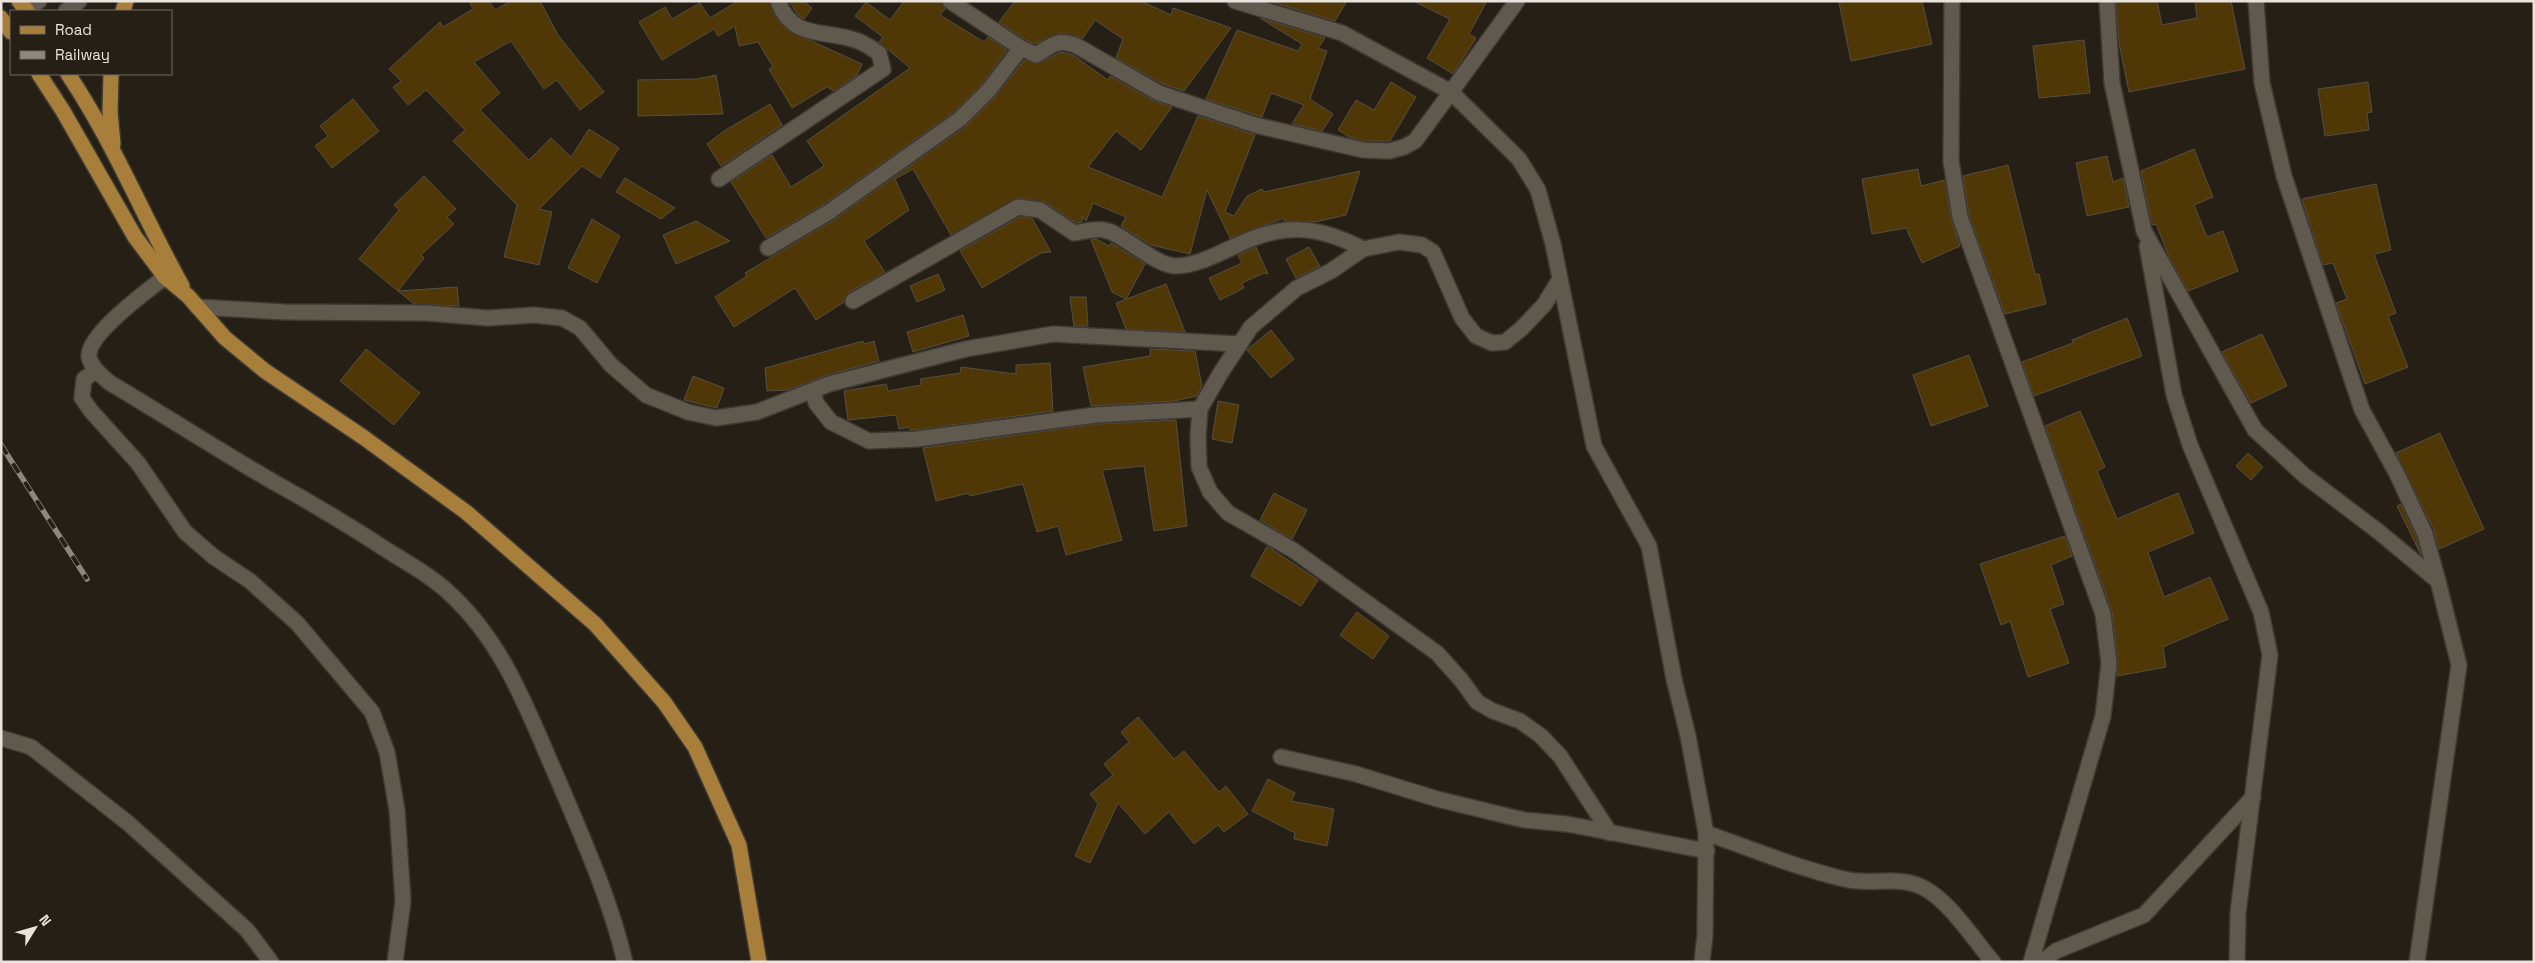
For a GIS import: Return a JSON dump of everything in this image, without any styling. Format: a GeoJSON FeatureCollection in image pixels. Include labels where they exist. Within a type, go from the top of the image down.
{"type":"FeatureCollection","features":[{"type":"Feature","properties":{"kind":"main road"},"geometry":{"type":"LineString","coordinates":[[40,75],[63,111],[134,237],[165,276],[192,301],[225,338],[265,370],[364,437],[466,512],[594,624],[664,702],[695,747],[739,846],[759,962]]}},
{"type":"Feature","properties":{"kind":"main road"},"geometry":{"type":"LineString","coordinates":[[69,75],[113,148],[158,244],[192,301]]}},
{"type":"Feature","properties":{"kind":"main road"},"geometry":{"type":"LineString","coordinates":[[111,75],[110,112],[113,148]]}},
{"type":"Feature","properties":{"kind":"street"},"geometry":{"type":"LineString","coordinates":[[24,9],[39,1]]}},
{"type":"Feature","properties":{"kind":"street"},"geometry":{"type":"LineString","coordinates":[[67,10],[79,1]]}},
{"type":"Feature","properties":{"kind":"street"},"geometry":{"type":"LineString","coordinates":[[719,179],[884,69],[879,52],[857,40],[798,28],[786,20],[778,1]]}},
{"type":"Feature","properties":{"kind":"street"},"geometry":{"type":"LineString","coordinates":[[950,1],[1022,48],[1036,55],[1054,43],[1064,41],[1077,46],[1159,93],[1255,125],[1363,150],[1389,151],[1404,147],[1416,140],[1517,1]]}},
{"type":"Feature","properties":{"kind":"street"},"geometry":{"type":"LineString","coordinates":[[1235,1],[1261,11],[1342,33],[1451,92],[1519,159],[1538,190],[1560,279],[1594,446],[1649,546],[1706,833],[1702,962]]}},
{"type":"Feature","properties":{"kind":"street"},"geometry":{"type":"LineString","coordinates":[[1952,1],[1951,161],[1960,217],[2103,614],[2108,663],[2103,716],[2031,962]]}},
{"type":"Feature","properties":{"kind":"street"},"geometry":{"type":"LineString","coordinates":[[2107,1],[2112,83],[2144,231],[2174,395],[2190,445],[2261,612],[2270,654],[2238,914],[2236,962]]}},
{"type":"Feature","properties":{"kind":"street"},"geometry":{"type":"LineString","coordinates":[[2256,1],[2262,83],[2284,176],[2362,410],[2397,474],[2425,534],[2459,665],[2417,962]]}},
{"type":"Feature","properties":{"kind":"street"},"geometry":{"type":"LineString","coordinates":[[768,248],[829,212],[960,119],[989,90],[1022,48]]}},
{"type":"Feature","properties":{"kind":"street"},"geometry":{"type":"LineString","coordinates":[[853,301],[1018,207],[1040,210],[1074,233],[1105,230],[1146,254],[1174,266],[1211,258],[1250,239],[1284,229],[1311,229],[1338,236],[1363,249]]}},
{"type":"Feature","properties":{"kind":"street"},"geometry":{"type":"LineString","coordinates":[[2144,231],[2255,430],[2305,476],[2379,532],[2438,581]]}},
{"type":"Feature","properties":{"kind":"street"},"geometry":{"type":"LineString","coordinates":[[1560,279],[1544,305],[1521,329],[1505,342],[1492,343],[1476,336],[1462,318],[1433,252],[1422,245],[1399,242],[1363,249],[1331,271],[1297,288],[1251,327],[1200,409],[1198,436],[1199,466],[1210,492],[1228,513],[1293,550],[1437,654],[1462,681],[1477,702],[1493,711],[1520,721],[1541,736],[1560,756],[1610,833]]}},
{"type":"Feature","properties":{"kind":"street"},"geometry":{"type":"LineString","coordinates":[[165,276],[124,308],[90,347],[89,358],[96,371],[110,383],[209,445],[342,521],[419,570],[446,589],[466,610],[490,638],[510,671],[586,846],[615,920],[625,962]]}},
{"type":"Feature","properties":{"kind":"street"},"geometry":{"type":"LineString","coordinates":[[192,301],[285,312],[427,313],[488,318],[534,315],[562,318],[580,328],[611,365],[646,395],[688,412],[716,418],[757,412],[829,384],[966,350],[1053,334],[1240,344]]}},
{"type":"Feature","properties":{"kind":"street"},"geometry":{"type":"LineString","coordinates":[[96,371],[84,379],[82,398],[91,411],[138,463],[185,532],[214,557],[250,581],[297,623],[372,712],[387,752],[397,810],[403,901],[395,962]]}},
{"type":"Feature","properties":{"kind":"street"},"geometry":{"type":"LineString","coordinates":[[813,390],[816,403],[832,422],[869,441],[917,439],[1096,416],[1200,409]]}},
{"type":"Feature","properties":{"kind":"street"},"geometry":{"type":"LineString","coordinates":[[1,738],[31,747],[128,823],[247,930],[271,962]]}},
{"type":"Feature","properties":{"kind":"street"},"geometry":{"type":"LineString","coordinates":[[1280,757],[1356,774],[1437,799],[1524,820],[1567,824],[1706,851]]}},
{"type":"Feature","properties":{"kind":"street"},"geometry":{"type":"LineString","coordinates":[[2042,962],[2144,916],[2253,797]]}},
{"type":"Feature","properties":{"kind":"street"},"geometry":{"type":"LineString","coordinates":[[1706,833],[1846,880],[1878,882],[1902,880],[1924,888],[1943,902],[1993,962]]}},
{"type":"Feature","properties":{"kind":"building"},"geometry":{"type":"Polygon","coordinates":[[[469,1],[489,1],[495,10],[511,1],[540,1],[558,35],[604,92],[580,110],[557,80],[544,89],[511,41],[474,62],[500,93],[480,110],[529,160],[551,138],[571,157],[589,129],[619,148],[600,178],[582,166],[539,209],[552,212],[539,265],[504,257],[517,205],[453,141],[465,130],[426,90],[408,105],[393,87],[401,81],[389,69],[440,22],[443,27],[473,9],[469,1]]]}},
{"type":"Feature","properties":{"kind":"building"},"geometry":{"type":"Polygon","coordinates":[[[738,1],[769,1],[776,18],[787,30],[862,64],[857,75],[834,91],[827,87],[792,108],[769,69],[773,67],[758,42],[739,46],[735,26],[718,36],[714,29],[662,60],[639,22],[665,7],[672,19],[700,3],[710,18],[738,1]]]}},
{"type":"Feature","properties":{"kind":"building"},"geometry":{"type":"Polygon","coordinates":[[[789,1],[803,1],[812,8],[804,19],[798,15],[789,1]]]}},
{"type":"Feature","properties":{"kind":"building"},"geometry":{"type":"Polygon","coordinates":[[[904,1],[941,1],[945,9],[940,15],[984,42],[988,37],[1007,50],[982,84],[954,112],[824,204],[766,238],[731,182],[772,155],[791,187],[824,166],[807,141],[910,68],[879,42],[883,37],[855,16],[866,2],[890,20],[904,1]]]}},
{"type":"Feature","properties":{"kind":"building"},"geometry":{"type":"Polygon","coordinates":[[[1015,1],[1141,1],[1171,15],[1173,8],[1231,28],[1184,91],[1163,84],[1116,58],[1123,39],[1095,20],[1083,38],[1060,33],[1035,44],[1026,40],[999,22],[1015,1]]]}},
{"type":"Feature","properties":{"kind":"building"},"geometry":{"type":"Polygon","coordinates":[[[1269,1],[1347,1],[1335,21],[1269,1]]]}},
{"type":"Feature","properties":{"kind":"building"},"geometry":{"type":"Polygon","coordinates":[[[1413,1],[1487,1],[1469,34],[1476,38],[1453,74],[1427,58],[1450,19],[1413,1]]]}},
{"type":"Feature","properties":{"kind":"building"},"geometry":{"type":"Polygon","coordinates":[[[1848,1],[1922,1],[1932,44],[1851,61],[1839,3],[1848,1]]]}},
{"type":"Feature","properties":{"kind":"building"},"geometry":{"type":"Polygon","coordinates":[[[2116,1],[2157,1],[2162,25],[2197,18],[2195,1],[2231,1],[2245,69],[2129,92],[2119,43],[2116,1]]]}},
{"type":"Feature","properties":{"kind":"building"},"geometry":{"type":"Polygon","coordinates":[[[1260,18],[1325,38],[1318,48],[1327,51],[1310,99],[1333,114],[1322,131],[1292,124],[1304,105],[1271,93],[1262,117],[1206,99],[1237,30],[1298,51],[1302,44],[1260,18]]]}},
{"type":"Feature","properties":{"kind":"building"},"geometry":{"type":"Polygon","coordinates":[[[2084,40],[2090,93],[2039,98],[2033,46],[2084,40]]]}},
{"type":"Feature","properties":{"kind":"building"},"geometry":{"type":"Polygon","coordinates":[[[1061,52],[1073,55],[1108,80],[1110,76],[1154,101],[1172,107],[1141,150],[1116,131],[1088,167],[1162,197],[1198,116],[1255,135],[1225,212],[1234,216],[1247,196],[1262,189],[1264,192],[1360,171],[1346,215],[1315,222],[1284,221],[1284,218],[1230,238],[1207,190],[1190,254],[1151,245],[1121,226],[1126,217],[1093,203],[1086,221],[1082,216],[1082,222],[1076,223],[1045,202],[1019,198],[951,235],[913,169],[895,179],[909,210],[864,241],[885,272],[848,293],[844,302],[816,320],[795,288],[734,327],[715,297],[747,276],[745,273],[834,220],[965,127],[996,96],[1024,60],[1037,64],[1061,52]]]}},
{"type":"Feature","properties":{"kind":"building"},"geometry":{"type":"Polygon","coordinates":[[[716,75],[723,114],[638,116],[638,80],[697,79],[716,75]]]}},
{"type":"Feature","properties":{"kind":"building"},"geometry":{"type":"Polygon","coordinates":[[[1391,82],[1416,97],[1390,141],[1364,141],[1351,138],[1338,130],[1356,100],[1374,110],[1391,82]]]}},
{"type":"Feature","properties":{"kind":"building"},"geometry":{"type":"Polygon","coordinates":[[[2368,82],[2372,112],[2367,113],[2369,130],[2325,136],[2318,89],[2368,82]]]}},
{"type":"Feature","properties":{"kind":"building"},"geometry":{"type":"Polygon","coordinates":[[[353,99],[379,131],[332,168],[315,146],[328,136],[320,126],[353,99]]]}},
{"type":"Feature","properties":{"kind":"building"},"geometry":{"type":"Polygon","coordinates":[[[770,104],[782,125],[721,166],[707,144],[724,131],[770,104]]]}},
{"type":"Feature","properties":{"kind":"building"},"geometry":{"type":"Polygon","coordinates":[[[2194,149],[2213,197],[2194,205],[2207,237],[2223,231],[2238,271],[2188,291],[2170,259],[2156,224],[2152,225],[2141,171],[2194,149]]]}},
{"type":"Feature","properties":{"kind":"building"},"geometry":{"type":"Polygon","coordinates":[[[2107,156],[2113,182],[2123,178],[2129,207],[2087,216],[2076,163],[2107,156]]]}},
{"type":"Feature","properties":{"kind":"building"},"geometry":{"type":"Polygon","coordinates":[[[2008,165],[2035,274],[2039,274],[2046,304],[2005,314],[1969,215],[1963,176],[2008,165]]]}},
{"type":"Feature","properties":{"kind":"building"},"geometry":{"type":"Polygon","coordinates":[[[1918,169],[1921,186],[1945,180],[1951,219],[1960,246],[1922,263],[1906,228],[1872,234],[1862,179],[1918,169]]]}},
{"type":"Feature","properties":{"kind":"building"},"geometry":{"type":"Polygon","coordinates":[[[424,176],[456,209],[447,217],[454,224],[421,255],[424,258],[398,291],[359,259],[399,210],[394,205],[424,176]]]}},
{"type":"Feature","properties":{"kind":"building"},"geometry":{"type":"Polygon","coordinates":[[[625,178],[675,208],[661,219],[616,192],[625,178]]]}},
{"type":"Feature","properties":{"kind":"building"},"geometry":{"type":"Polygon","coordinates":[[[2376,184],[2391,250],[2374,254],[2396,313],[2388,316],[2408,367],[2365,384],[2336,303],[2347,299],[2333,263],[2323,265],[2302,199],[2376,184]]]}},
{"type":"Feature","properties":{"kind":"building"},"geometry":{"type":"Polygon","coordinates":[[[1020,217],[1032,218],[1051,252],[1041,253],[982,288],[960,251],[1020,217]]]}},
{"type":"Feature","properties":{"kind":"building"},"geometry":{"type":"Polygon","coordinates":[[[592,219],[620,236],[597,283],[568,268],[592,219]]]}},
{"type":"Feature","properties":{"kind":"building"},"geometry":{"type":"Polygon","coordinates":[[[696,221],[730,241],[676,264],[663,235],[696,221]]]}},
{"type":"Feature","properties":{"kind":"building"},"geometry":{"type":"Polygon","coordinates":[[[1096,239],[1109,246],[1111,243],[1145,264],[1126,299],[1112,292],[1091,240],[1096,239]]]}},
{"type":"Feature","properties":{"kind":"building"},"geometry":{"type":"Polygon","coordinates":[[[1256,247],[1268,274],[1264,273],[1242,283],[1244,288],[1220,300],[1209,278],[1242,263],[1238,255],[1256,247]]]}},
{"type":"Feature","properties":{"kind":"building"},"geometry":{"type":"Polygon","coordinates":[[[1309,247],[1320,266],[1296,278],[1286,259],[1309,247]]]}},
{"type":"Feature","properties":{"kind":"building"},"geometry":{"type":"Polygon","coordinates":[[[938,274],[945,290],[917,302],[910,286],[938,274]]]}},
{"type":"Feature","properties":{"kind":"building"},"geometry":{"type":"Polygon","coordinates":[[[1166,284],[1185,332],[1126,329],[1116,303],[1166,284]]]}},
{"type":"Feature","properties":{"kind":"building"},"geometry":{"type":"Polygon","coordinates":[[[457,287],[459,306],[414,304],[398,291],[457,287]]]}},
{"type":"Feature","properties":{"kind":"building"},"geometry":{"type":"Polygon","coordinates":[[[1070,297],[1086,297],[1088,326],[1074,326],[1070,297]]]}},
{"type":"Feature","properties":{"kind":"building"},"geometry":{"type":"Polygon","coordinates":[[[963,315],[969,336],[913,352],[907,332],[963,315]]]}},
{"type":"Feature","properties":{"kind":"building"},"geometry":{"type":"Polygon","coordinates":[[[2127,318],[2142,356],[2034,396],[2022,362],[2073,343],[2072,340],[2127,318]]]}},
{"type":"Feature","properties":{"kind":"building"},"geometry":{"type":"Polygon","coordinates":[[[1271,330],[1294,359],[1271,378],[1247,350],[1271,330]]]}},
{"type":"Feature","properties":{"kind":"building"},"geometry":{"type":"Polygon","coordinates":[[[2262,334],[2287,386],[2251,403],[2222,352],[2262,334]]]}},
{"type":"Feature","properties":{"kind":"building"},"geometry":{"type":"Polygon","coordinates":[[[863,341],[865,344],[874,341],[879,361],[827,375],[788,390],[767,391],[765,368],[863,341]]]}},
{"type":"Feature","properties":{"kind":"building"},"geometry":{"type":"Polygon","coordinates":[[[366,349],[420,393],[394,425],[340,381],[366,349]]]}},
{"type":"Feature","properties":{"kind":"building"},"geometry":{"type":"Polygon","coordinates":[[[1150,349],[1195,351],[1202,386],[1197,396],[1174,401],[1091,406],[1083,367],[1150,356],[1150,349]]]}},
{"type":"Feature","properties":{"kind":"building"},"geometry":{"type":"Polygon","coordinates":[[[1969,355],[1988,406],[1931,426],[1913,375],[1969,355]]]}},
{"type":"Feature","properties":{"kind":"building"},"geometry":{"type":"Polygon","coordinates":[[[1050,363],[1053,411],[916,430],[910,430],[909,427],[899,429],[896,415],[848,420],[844,391],[886,384],[888,391],[921,385],[920,379],[960,373],[961,367],[1016,374],[1016,365],[1050,363]]]}},
{"type":"Feature","properties":{"kind":"building"},"geometry":{"type":"Polygon","coordinates":[[[693,376],[724,388],[717,408],[684,400],[693,376]]]}},
{"type":"Feature","properties":{"kind":"building"},"geometry":{"type":"Polygon","coordinates":[[[1218,401],[1239,405],[1232,443],[1212,439],[1218,401]]]}},
{"type":"Feature","properties":{"kind":"building"},"geometry":{"type":"Polygon","coordinates":[[[2080,411],[2105,467],[2097,471],[2117,519],[2178,493],[2194,533],[2148,552],[2164,597],[2210,577],[2228,619],[2163,647],[2166,667],[2117,676],[2118,662],[2112,611],[2045,426],[2080,411]]]}},
{"type":"Feature","properties":{"kind":"building"},"geometry":{"type":"Polygon","coordinates":[[[1176,420],[1187,526],[1154,531],[1144,466],[1102,470],[1122,540],[1066,555],[1058,526],[1037,532],[1023,484],[970,496],[969,493],[936,501],[923,448],[1097,424],[1176,420]]]}},
{"type":"Feature","properties":{"kind":"building"},"geometry":{"type":"Polygon","coordinates":[[[2440,433],[2484,529],[2439,549],[2434,530],[2396,453],[2440,433]]]}},
{"type":"Feature","properties":{"kind":"building"},"geometry":{"type":"Polygon","coordinates":[[[2248,453],[2263,467],[2251,480],[2236,466],[2248,453]]]}},
{"type":"Feature","properties":{"kind":"building"},"geometry":{"type":"Polygon","coordinates":[[[1274,493],[1307,510],[1292,539],[1260,520],[1274,493]]]}},
{"type":"Feature","properties":{"kind":"building"},"geometry":{"type":"Polygon","coordinates":[[[2401,504],[2416,537],[2421,555],[2397,506],[2401,504]]]}},
{"type":"Feature","properties":{"kind":"building"},"geometry":{"type":"Polygon","coordinates":[[[2065,536],[2072,556],[2051,565],[2064,604],[2050,609],[2069,663],[2028,677],[2010,621],[2001,625],[1980,564],[2065,536]]]}},
{"type":"Feature","properties":{"kind":"building"},"geometry":{"type":"Polygon","coordinates":[[[1267,546],[1318,580],[1301,606],[1251,576],[1267,546]]]}},
{"type":"Feature","properties":{"kind":"building"},"geometry":{"type":"Polygon","coordinates":[[[1357,612],[1389,636],[1373,659],[1340,635],[1357,612]]]}},
{"type":"Feature","properties":{"kind":"building"},"geometry":{"type":"Polygon","coordinates":[[[1138,717],[1174,759],[1184,751],[1219,792],[1226,786],[1248,814],[1224,832],[1218,825],[1194,844],[1169,812],[1145,834],[1118,803],[1090,863],[1075,856],[1098,804],[1090,794],[1113,775],[1104,764],[1129,742],[1121,732],[1138,717]]]}},
{"type":"Feature","properties":{"kind":"building"},"geometry":{"type":"Polygon","coordinates":[[[1268,779],[1295,793],[1291,801],[1334,809],[1327,846],[1294,839],[1295,833],[1252,811],[1268,779]]]}},
{"type":"Feature","properties":{"kind":"railway"},"geometry":{"type":"LineString","coordinates":[[1,445],[87,579]]}}]}
